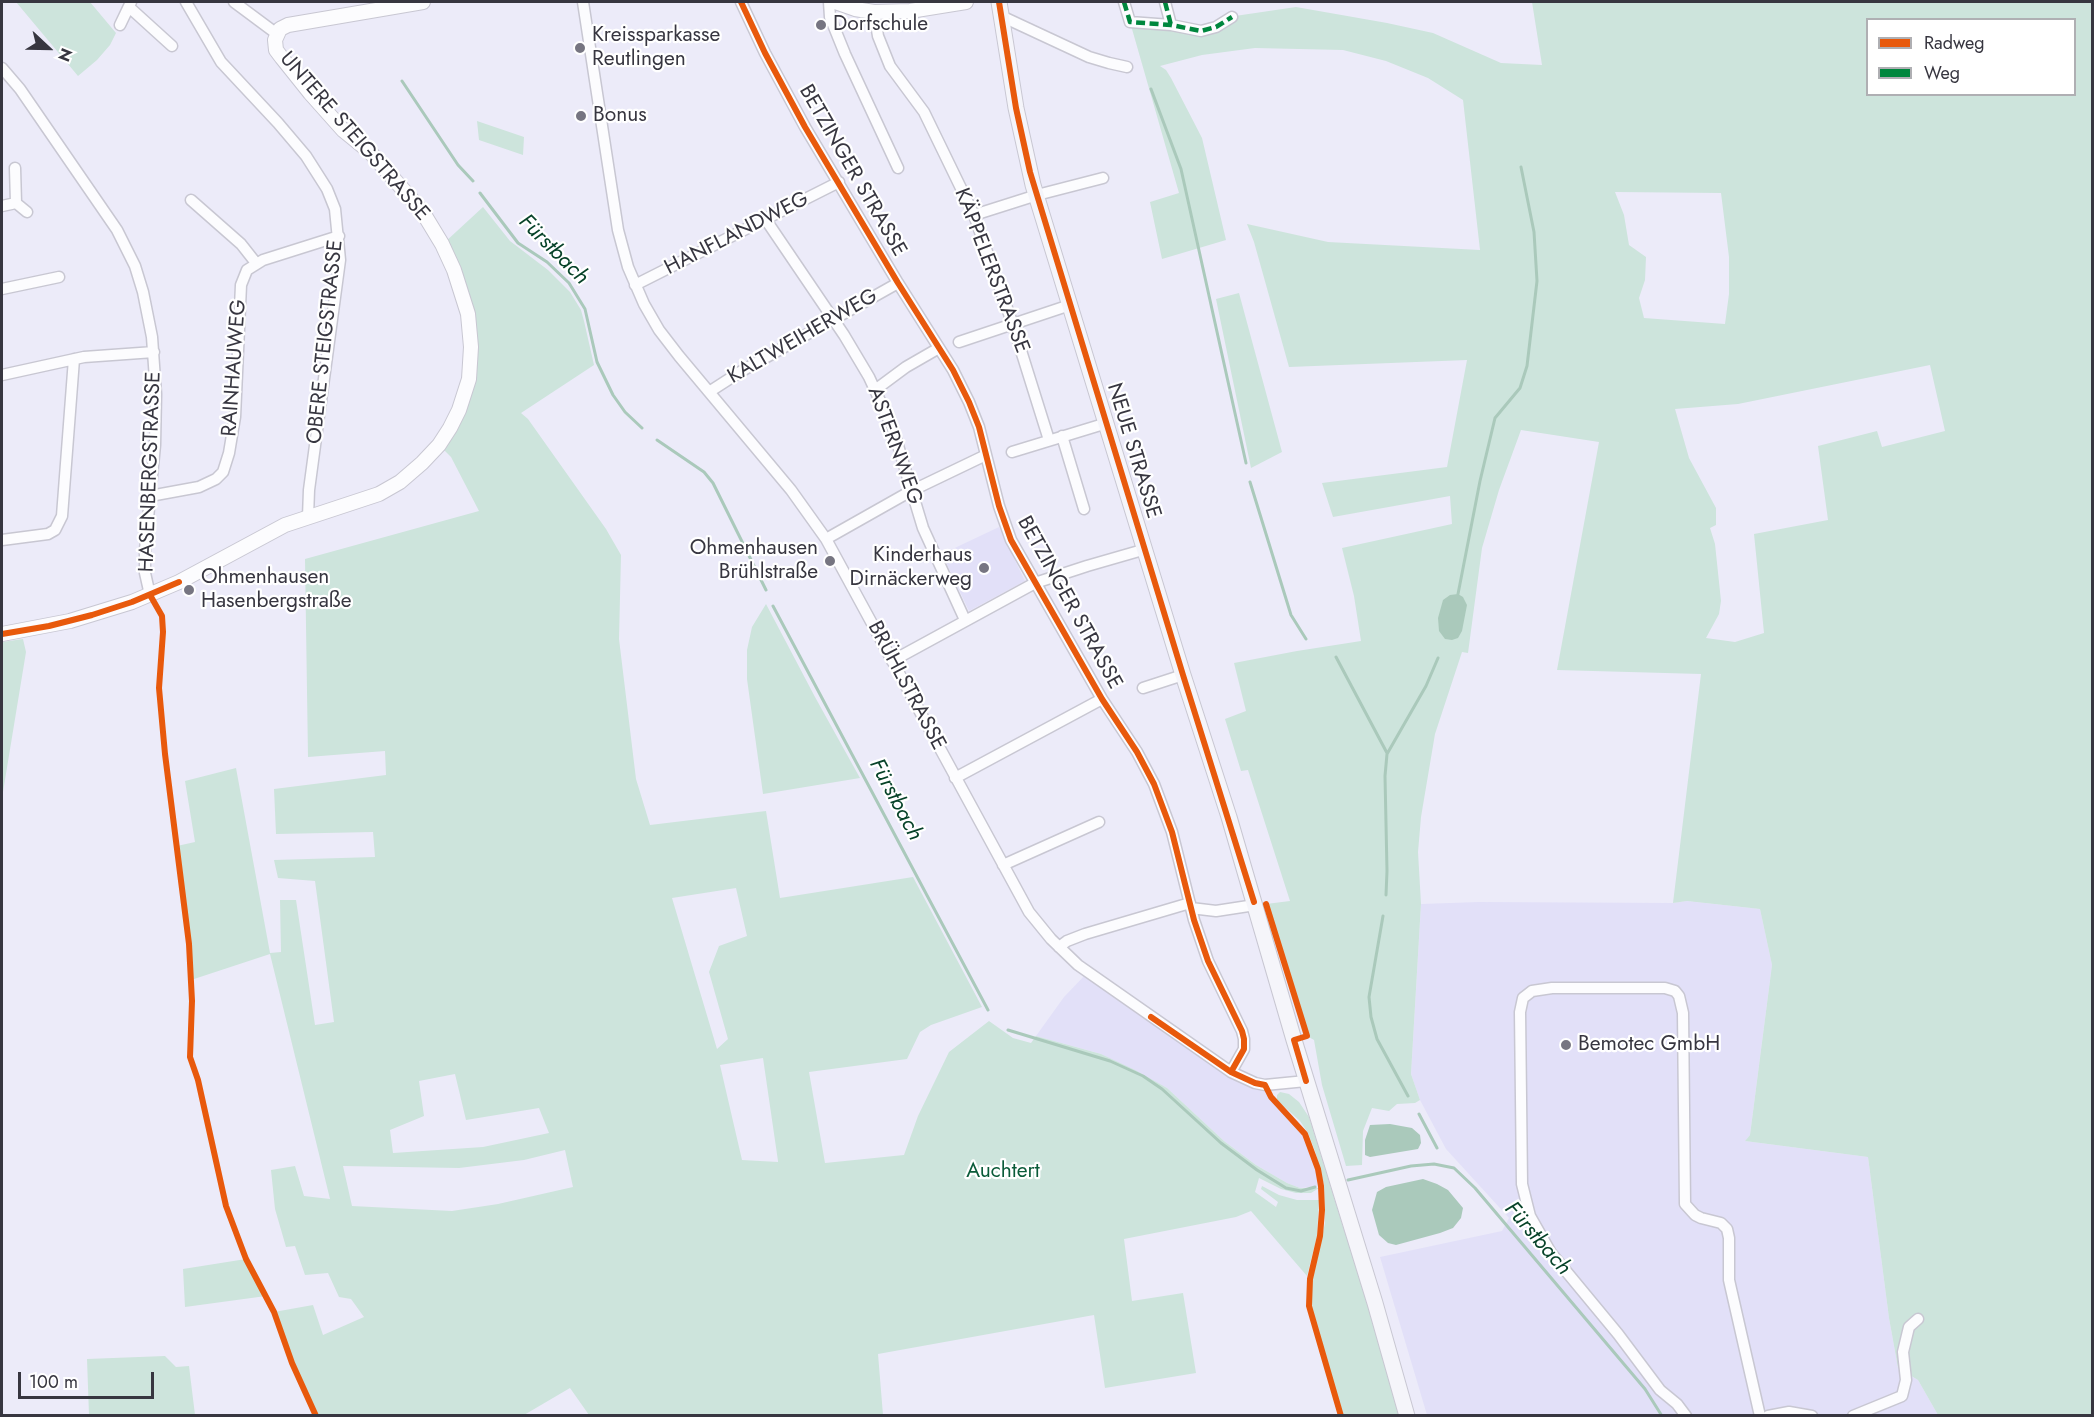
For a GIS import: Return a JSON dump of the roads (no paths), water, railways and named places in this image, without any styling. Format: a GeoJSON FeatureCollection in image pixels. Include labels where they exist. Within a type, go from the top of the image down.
{"type":"FeatureCollection","features":[{"type":"Feature","properties":{"kind":"main road","name":"NEUE STRASSE"},"geometry":{"type":"LineString","coordinates":[[1000,9],[1020,127],[1036,195],[1255,905],[1407,1416]]}},
{"type":"Feature","properties":{"kind":"street","name":"OBERE STEIGSTRASSE"},"geometry":{"type":"LineString","coordinates":[[186,2],[221,62],[285,130],[314,167],[332,199],[339,237],[340,260],[309,490],[308,517]]}},
{"type":"Feature","properties":{"kind":"street","name":"UNTERE STEIGSTRASSE"},"geometry":{"type":"LineString","coordinates":[[2,634],[70,621],[150,595],[180,582],[264,535],[308,517],[379,494],[400,482],[428,458],[450,428],[459,410],[469,379],[471,347],[468,314],[462,291],[446,252],[410,196],[370,152],[343,130],[293,73],[276,50],[277,34],[234,2]]}},
{"type":"Feature","properties":{"kind":"street"},"geometry":{"type":"LineString","coordinates":[[277,34],[280,29],[288,25],[423,2]]}},
{"type":"Feature","properties":{"kind":"street","name":"BRÜHLSTRASSE"},"geometry":{"type":"LineString","coordinates":[[583,2],[617,222],[624,256],[635,285],[659,330],[791,490],[826,539],[1029,912],[1059,947],[1094,977],[1231,1072],[1265,1085],[1306,1081]]}},
{"type":"Feature","properties":{"kind":"street","name":"BETZINGER STRASSE"},"geometry":{"type":"LineString","coordinates":[[741,2],[765,53],[806,127],[953,370],[969,402],[1011,540],[1102,699],[1137,752],[1161,801],[1177,847],[1191,906],[1208,961],[1242,1031],[1244,1039],[1241,1056],[1231,1072]]}},
{"type":"Feature","properties":{"kind":"street"},"geometry":{"type":"LineString","coordinates":[[829,2],[830,16],[845,54],[898,168]]}},
{"type":"Feature","properties":{"kind":"street"},"geometry":{"type":"LineString","coordinates":[[835,2],[873,12],[910,11],[966,2]]}},
{"type":"Feature","properties":{"kind":"street"},"geometry":{"type":"LineString","coordinates":[[1124,2],[1130,22],[1171,25],[1200,31],[1216,27],[1232,17]]}},
{"type":"Feature","properties":{"kind":"street"},"geometry":{"type":"LineString","coordinates":[[1165,2],[1171,25]]}},
{"type":"Feature","properties":{"kind":"street"},"geometry":{"type":"LineString","coordinates":[[120,25],[130,4],[172,46]]}},
{"type":"Feature","properties":{"kind":"street","name":"NEUE STRASSE"},"geometry":{"type":"LineString","coordinates":[[1000,9],[1089,57],[1127,67]]}},
{"type":"Feature","properties":{"kind":"street","name":"KÄPPELERSTRASSE"},"geometry":{"type":"LineString","coordinates":[[873,12],[878,36],[890,66],[924,112],[974,215],[1013,325],[1049,440]]}},
{"type":"Feature","properties":{"kind":"street","name":"HASENBERGSTRASSE"},"geometry":{"type":"LineString","coordinates":[[2,68],[20,88],[108,216],[135,266],[145,300],[154,352],[156,420],[144,550],[145,573],[150,595]]}},
{"type":"Feature","properties":{"kind":"street"},"geometry":{"type":"LineString","coordinates":[[15,168],[16,202]]}},
{"type":"Feature","properties":{"kind":"street"},"geometry":{"type":"LineString","coordinates":[[974,215],[1036,195],[1103,178]]}},
{"type":"Feature","properties":{"kind":"street","name":"HANFLANDWEG"},"geometry":{"type":"LineString","coordinates":[[635,285],[839,182]]}},
{"type":"Feature","properties":{"kind":"street"},"geometry":{"type":"LineString","coordinates":[[191,200],[241,244],[256,263],[339,237]]}},
{"type":"Feature","properties":{"kind":"street"},"geometry":{"type":"LineString","coordinates":[[2,206],[16,202]]}},
{"type":"Feature","properties":{"kind":"street"},"geometry":{"type":"LineString","coordinates":[[16,202],[27,212]]}},
{"type":"Feature","properties":{"kind":"street","name":"ASTERNWEG"},"geometry":{"type":"LineString","coordinates":[[766,220],[853,348],[875,390],[893,429],[923,528],[965,620]]}},
{"type":"Feature","properties":{"kind":"street","name":"RAINHAUWEG"},"geometry":{"type":"LineString","coordinates":[[150,496],[199,487],[216,479],[222,472],[229,453],[235,417],[241,285],[247,270],[256,263]]}},
{"type":"Feature","properties":{"kind":"street"},"geometry":{"type":"LineString","coordinates":[[2,289],[59,277]]}},
{"type":"Feature","properties":{"kind":"street","name":"KALTWEIHERWEG"},"geometry":{"type":"LineString","coordinates":[[709,392],[898,282]]}},
{"type":"Feature","properties":{"kind":"street"},"geometry":{"type":"LineString","coordinates":[[959,342],[1070,304]]}},
{"type":"Feature","properties":{"kind":"street"},"geometry":{"type":"LineString","coordinates":[[875,390],[939,348]]}},
{"type":"Feature","properties":{"kind":"street"},"geometry":{"type":"LineString","coordinates":[[2,375],[74,359],[154,352]]}},
{"type":"Feature","properties":{"kind":"street"},"geometry":{"type":"LineString","coordinates":[[2,540],[48,534],[55,530],[62,516],[74,359]]}},
{"type":"Feature","properties":{"kind":"street"},"geometry":{"type":"LineString","coordinates":[[1012,452],[1107,423]]}},
{"type":"Feature","properties":{"kind":"street"},"geometry":{"type":"LineString","coordinates":[[1062,436],[1084,509]]}},
{"type":"Feature","properties":{"kind":"street"},"geometry":{"type":"LineString","coordinates":[[826,539],[911,492],[986,455]]}},
{"type":"Feature","properties":{"kind":"street"},"geometry":{"type":"LineString","coordinates":[[892,661],[1035,583],[1146,549]]}},
{"type":"Feature","properties":{"kind":"street"},"geometry":{"type":"LineString","coordinates":[[1143,688],[1183,675]]}},
{"type":"Feature","properties":{"kind":"street"},"geometry":{"type":"LineString","coordinates":[[955,778],[1102,699]]}},
{"type":"Feature","properties":{"kind":"street"},"geometry":{"type":"LineString","coordinates":[[1003,865],[1099,822]]}},
{"type":"Feature","properties":{"kind":"street"},"geometry":{"type":"LineString","coordinates":[[1059,947],[1085,934],[1191,906],[1216,911],[1255,905]]}},
{"type":"Feature","properties":{"kind":"street"},"geometry":{"type":"LineString","coordinates":[[1686,1416],[1677,1404],[1660,1390],[1618,1334],[1551,1253],[1530,1216],[1522,1184],[1520,1012],[1523,998],[1532,991],[1552,988],[1665,988],[1676,991],[1679,996],[1683,1013],[1686,1204],[1695,1215],[1721,1223],[1727,1229],[1729,1280],[1760,1416]]}},
{"type":"Feature","properties":{"kind":"street"},"geometry":{"type":"LineString","coordinates":[[1853,1416],[1902,1396],[1906,1380],[1903,1352],[1910,1328],[1918,1319]]}},
{"type":"Feature","properties":{"kind":"street"},"geometry":{"type":"LineString","coordinates":[[1768,1416],[1789,1412],[1812,1416]]}},
{"type":"Feature","properties":{"kind":"waterway","name":"Fürstbach"},"geometry":{"type":"LineString","coordinates":[[402,81],[458,165],[473,181]]}},
{"type":"Feature","properties":{"kind":"waterway"},"geometry":{"type":"LineString","coordinates":[[1151,89],[1181,169],[1246,463]]}},
{"type":"Feature","properties":{"kind":"waterway"},"geometry":{"type":"LineString","coordinates":[[1458,594],[1495,418],[1520,388],[1527,366],[1537,281],[1534,232],[1521,167]]}},
{"type":"Feature","properties":{"kind":"waterway","name":"Fürstbach"},"geometry":{"type":"LineString","coordinates":[[480,193],[518,243],[547,262],[569,283],[585,309],[597,362],[613,395],[625,412],[642,428]]}},
{"type":"Feature","properties":{"kind":"waterway","name":"Fürstbach"},"geometry":{"type":"LineString","coordinates":[[657,440],[704,472],[713,483],[766,590]]}},
{"type":"Feature","properties":{"kind":"waterway"},"geometry":{"type":"LineString","coordinates":[[1250,482],[1291,615],[1306,639]]}},
{"type":"Feature","properties":{"kind":"waterway","name":"Fürstbach"},"geometry":{"type":"LineString","coordinates":[[773,606],[988,1010]]}},
{"type":"Feature","properties":{"kind":"waterway"},"geometry":{"type":"LineString","coordinates":[[1336,657],[1387,753]]}},
{"type":"Feature","properties":{"kind":"waterway"},"geometry":{"type":"LineString","coordinates":[[1386,895],[1385,776],[1387,754],[1426,686],[1438,658]]}},
{"type":"Feature","properties":{"kind":"waterway"},"geometry":{"type":"LineString","coordinates":[[1383,916],[1369,997],[1371,1017],[1377,1039],[1408,1096]]}},
{"type":"Feature","properties":{"kind":"waterway","name":"Fürstbach"},"geometry":{"type":"LineString","coordinates":[[1008,1030],[1110,1061],[1143,1076],[1162,1089],[1221,1143],[1257,1170],[1286,1188],[1301,1191],[1315,1187]]}},
{"type":"Feature","properties":{"kind":"waterway"},"geometry":{"type":"LineString","coordinates":[[1419,1114],[1437,1148]]}},
{"type":"Feature","properties":{"kind":"waterway","name":"Fürstbach"},"geometry":{"type":"LineString","coordinates":[[1348,1180],[1411,1166],[1434,1164],[1454,1168],[1475,1188],[1645,1389],[1662,1416]]}},
{"type":"Feature","properties":{"kind":"place","name":"Dorfschule"},"geometry":{"type":"Point","coordinates":[821,25]}},
{"type":"Feature","properties":{"kind":"place","name":"Kreissparkasse Reutlingen"},"geometry":{"type":"Point","coordinates":[580,48]}},
{"type":"Feature","properties":{"kind":"place","name":"Bonus"},"geometry":{"type":"Point","coordinates":[581,116]}},
{"type":"Feature","properties":{"kind":"place","name":"Ohmenhausen Brühlstraße"},"geometry":{"type":"Point","coordinates":[830,561]}},
{"type":"Feature","properties":{"kind":"place","name":"Kinderhaus Dirnäckerweg"},"geometry":{"type":"Point","coordinates":[984,568]}},
{"type":"Feature","properties":{"kind":"place","name":"Ohmenhausen Hasenbergstraße"},"geometry":{"type":"Point","coordinates":[189,590]}},
{"type":"Feature","properties":{"kind":"place","name":"Bemotec GmbH"},"geometry":{"type":"Point","coordinates":[1566,1045]}},
{"type":"Feature","properties":{"kind":"park label","name":"Auchtert"},"geometry":{"type":"Point","coordinates":[1003,1172]}}]}
